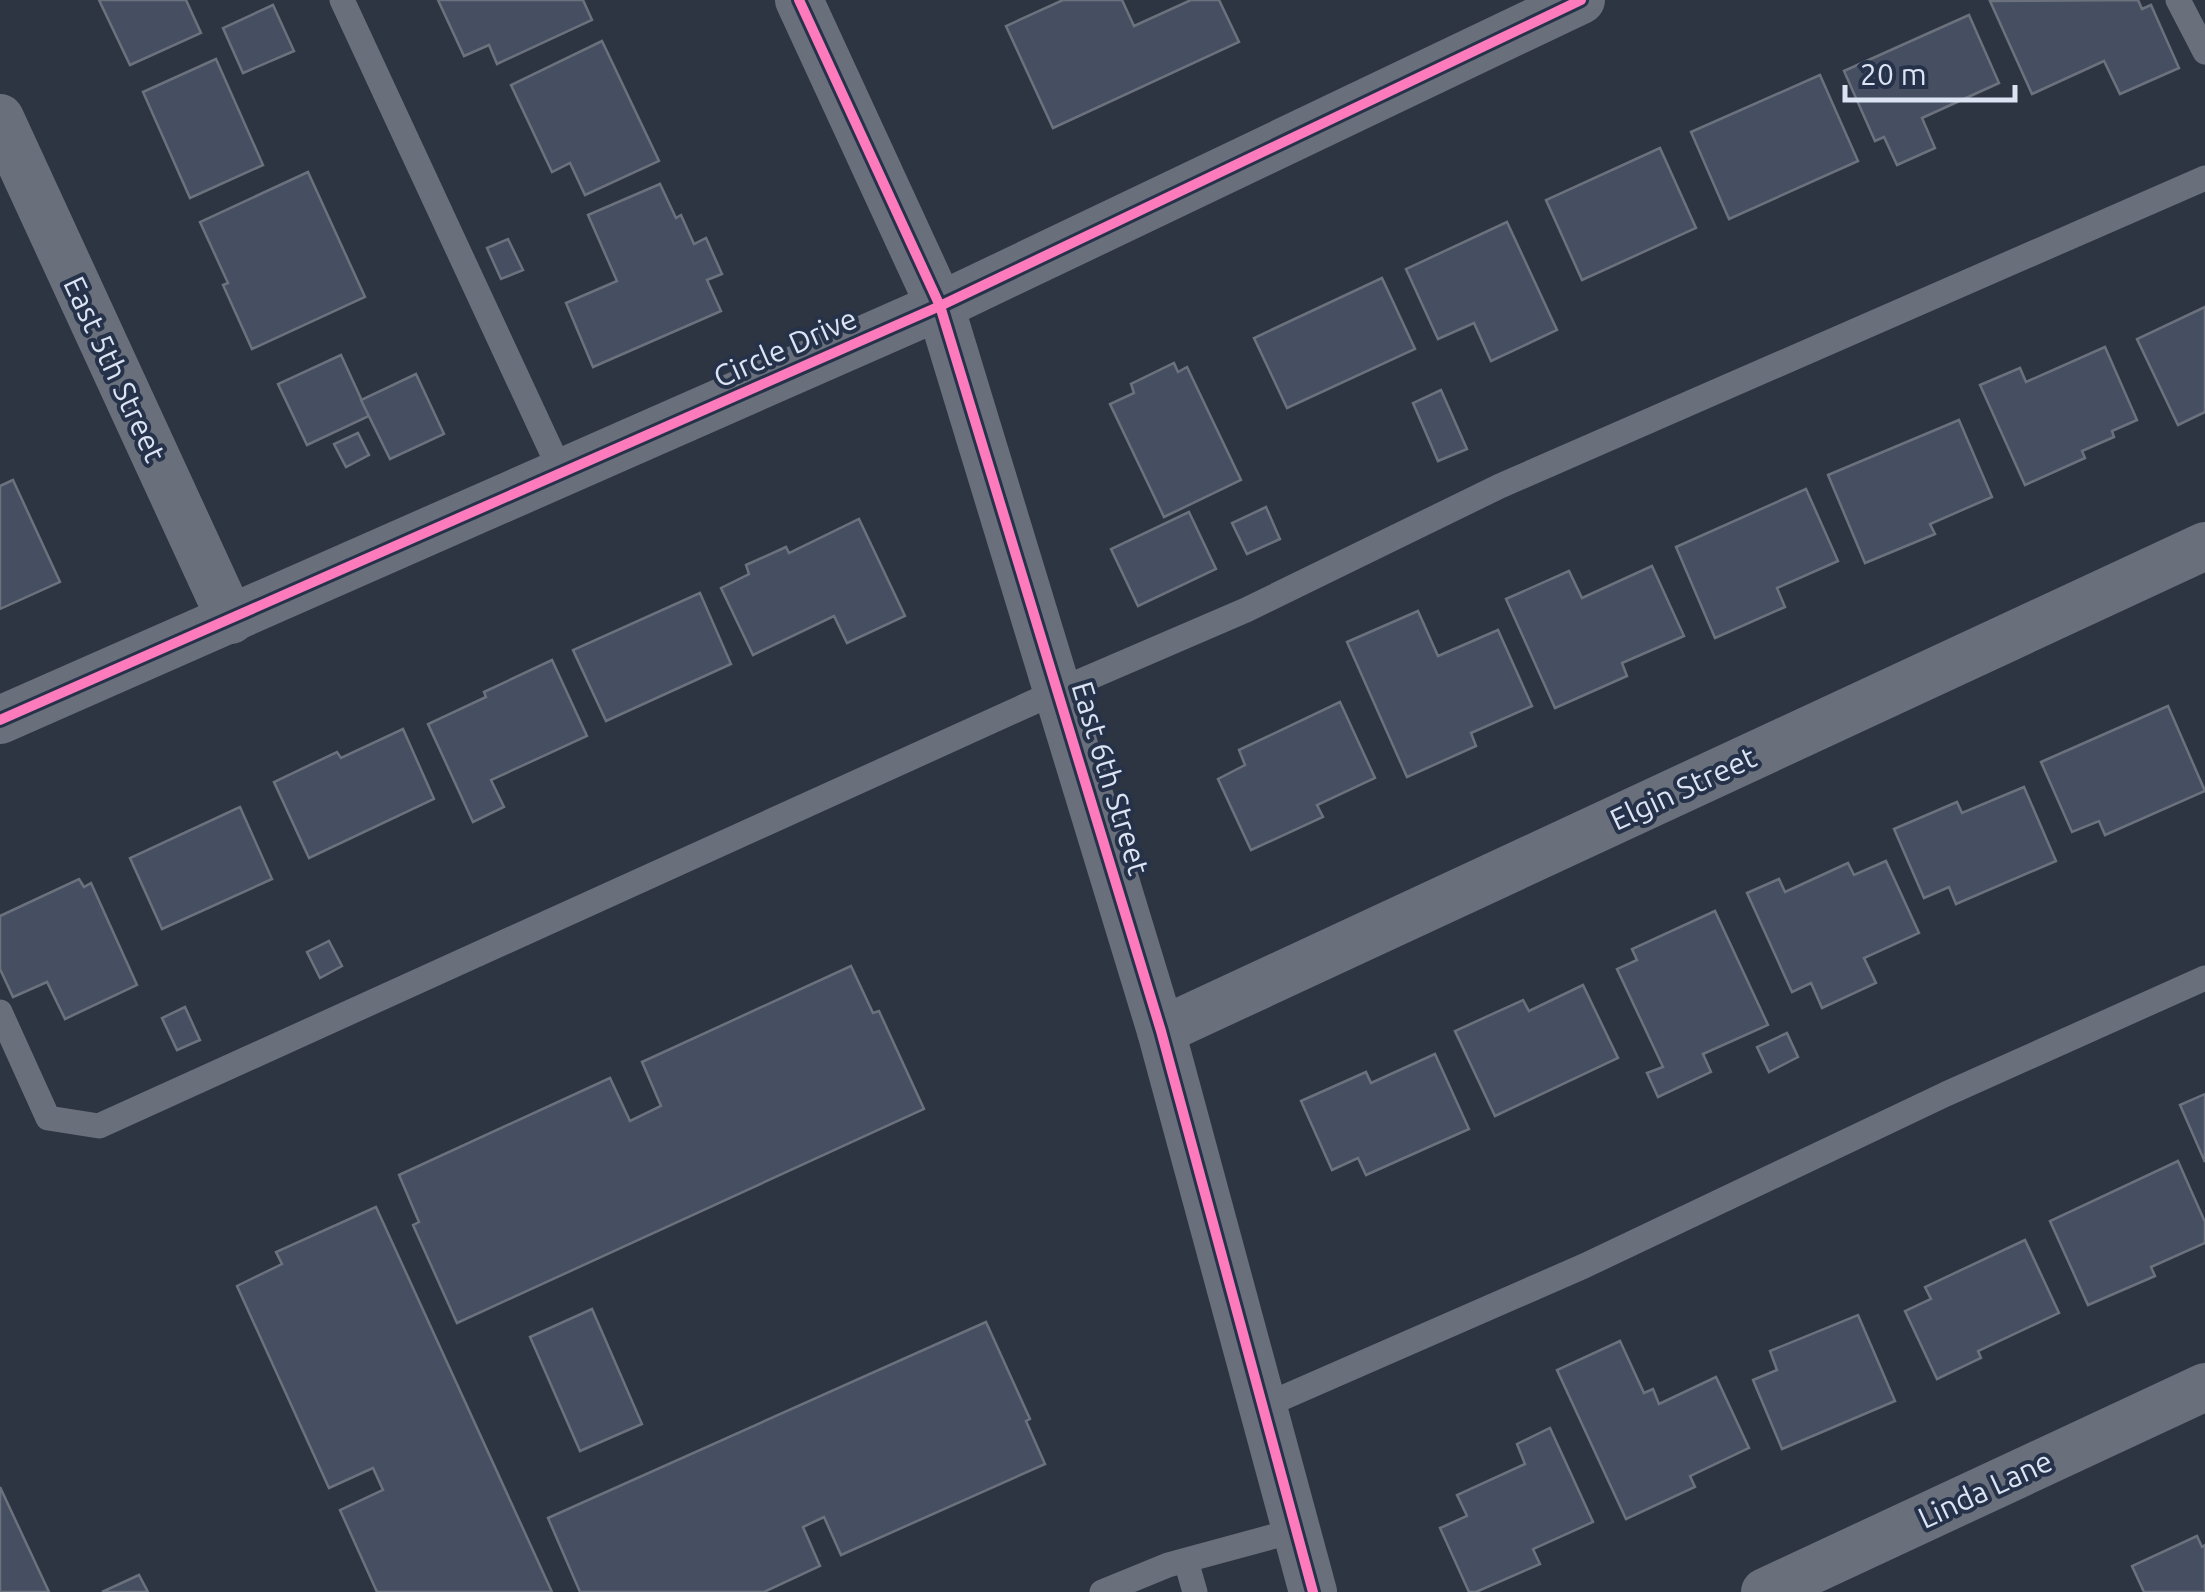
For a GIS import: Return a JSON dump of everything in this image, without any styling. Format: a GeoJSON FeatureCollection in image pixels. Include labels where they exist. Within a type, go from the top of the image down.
{"type":"FeatureCollection","features":[{"type":"Feature","properties":{"kind":"street","name":"East 6th Street"},"geometry":{"type":"LineString","coordinates":[[799,0],[940,306],[1161,1031],[1313,1592]]}},
{"type":"Feature","properties":{"kind":"street","name":"Circle Drive"},"geometry":{"type":"LineString","coordinates":[[0,720],[940,306],[1580,0]]}},
{"type":"Feature","properties":{"kind":"street","name":"East 5th Street"},"geometry":{"type":"LineString","coordinates":[[0,118],[231,620]]}},
{"type":"Feature","properties":{"kind":"street","name":"Elgin Street"},"geometry":{"type":"LineString","coordinates":[[1161,1031],[2205,546]]}},
{"type":"Feature","properties":{"kind":"street","name":"Linda Lane"},"geometry":{"type":"LineString","coordinates":[[1765,1592],[2205,1387]]}},
{"type":"Feature","properties":{"kind":"lane"},"geometry":{"type":"LineString","coordinates":[[342,0],[562,474]]}},
{"type":"Feature","properties":{"kind":"lane"},"geometry":{"type":"LineString","coordinates":[[2178,0],[2205,52]]}},
{"type":"Feature","properties":{"kind":"lane"},"geometry":{"type":"LineString","coordinates":[[0,1012],[48,1118],[99,1126],[1246,610],[1500,486],[2205,178]]}},
{"type":"Feature","properties":{"kind":"lane"},"geometry":{"type":"LineString","coordinates":[[1264,1406],[1584,1266],[1946,1094],[2205,978]]}},
{"type":"Feature","properties":{"kind":"lane"},"geometry":{"type":"LineString","coordinates":[[1102,1592],[1186,1560],[1297,1530]]}},
{"type":"Feature","properties":{"kind":"lane"},"geometry":{"type":"LineString","coordinates":[[1186,1560],[1195,1592]]}},
{"type":"Feature","properties":{"kind":"building"},"geometry":{"type":"Polygon","coordinates":[[[99,0],[186,0],[201,33],[130,65],[99,0]]]}},
{"type":"Feature","properties":{"kind":"building"},"geometry":{"type":"Polygon","coordinates":[[[438,0],[583,0],[592,20],[497,64],[489,45],[464,56],[438,0]]]}},
{"type":"Feature","properties":{"kind":"building"},"geometry":{"type":"Polygon","coordinates":[[[1063,0],[1122,0],[1134,26],[1191,0],[1219,0],[1239,42],[1053,128],[1006,26],[1063,0]]]}},
{"type":"Feature","properties":{"kind":"building"},"geometry":{"type":"Polygon","coordinates":[[[2138,0],[2142,9],[2151,5],[2179,68],[2120,94],[2104,61],[2032,94],[1990,1],[2138,0]]]}},
{"type":"Feature","properties":{"kind":"building"},"geometry":{"type":"Polygon","coordinates":[[[273,5],[294,51],[243,73],[223,28],[273,5]]]}},
{"type":"Feature","properties":{"kind":"building"},"geometry":{"type":"Polygon","coordinates":[[[1969,15],[1999,83],[1922,118],[1935,148],[1897,165],[1884,137],[1875,141],[1844,71],[1969,15]]]}},
{"type":"Feature","properties":{"kind":"building"},"geometry":{"type":"Polygon","coordinates":[[[602,41],[659,161],[585,195],[570,163],[552,172],[511,85],[602,41]]]}},
{"type":"Feature","properties":{"kind":"building"},"geometry":{"type":"Polygon","coordinates":[[[216,59],[263,165],[190,198],[143,92],[216,59]]]}},
{"type":"Feature","properties":{"kind":"building"},"geometry":{"type":"Polygon","coordinates":[[[1820,75],[1858,161],[1729,219],[1691,132],[1820,75]]]}},
{"type":"Feature","properties":{"kind":"building"},"geometry":{"type":"Polygon","coordinates":[[[1660,148],[1696,228],[1582,280],[1546,200],[1660,148]]]}},
{"type":"Feature","properties":{"kind":"building"},"geometry":{"type":"Polygon","coordinates":[[[308,172],[365,297],[252,349],[200,222],[308,172]]]}},
{"type":"Feature","properties":{"kind":"building"},"geometry":{"type":"Polygon","coordinates":[[[660,184],[694,244],[706,238],[722,274],[707,280],[721,311],[593,367],[566,303],[617,281],[588,215],[660,184]]]}},
{"type":"Feature","properties":{"kind":"building"},"geometry":{"type":"Polygon","coordinates":[[[1507,222],[1557,330],[1491,361],[1474,323],[1438,339],[1406,269],[1507,222]]]}},
{"type":"Feature","properties":{"kind":"building"},"geometry":{"type":"Polygon","coordinates":[[[508,239],[523,270],[501,279],[487,248],[508,239]]]}},
{"type":"Feature","properties":{"kind":"building"},"geometry":{"type":"Polygon","coordinates":[[[1382,278],[1415,349],[1287,408],[1254,338],[1382,278]]]}},
{"type":"Feature","properties":{"kind":"building"},"geometry":{"type":"Polygon","coordinates":[[[2205,307],[2205,412],[2178,425],[2137,339],[2205,307]]]}},
{"type":"Feature","properties":{"kind":"building"},"geometry":{"type":"Polygon","coordinates":[[[2105,347],[2137,420],[2112,431],[2114,437],[2082,451],[2085,458],[2025,485],[1980,385],[2020,368],[2026,382],[2105,347]]]}},
{"type":"Feature","properties":{"kind":"building"},"geometry":{"type":"Polygon","coordinates":[[[341,355],[369,416],[307,445],[278,384],[341,355]]]}},
{"type":"Feature","properties":{"kind":"building"},"geometry":{"type":"Polygon","coordinates":[[[1174,363],[1178,372],[1187,367],[1241,480],[1164,517],[1110,404],[1134,393],[1131,384],[1174,363]]]}},
{"type":"Feature","properties":{"kind":"building"},"geometry":{"type":"Polygon","coordinates":[[[416,374],[444,434],[390,459],[361,400],[416,374]]]}},
{"type":"Feature","properties":{"kind":"building"},"geometry":{"type":"Polygon","coordinates":[[[1441,390],[1467,449],[1438,461],[1413,403],[1441,390]]]}},
{"type":"Feature","properties":{"kind":"building"},"geometry":{"type":"Polygon","coordinates":[[[1959,420],[1992,497],[1930,524],[1935,534],[1865,563],[1828,475],[1959,420]]]}},
{"type":"Feature","properties":{"kind":"building"},"geometry":{"type":"Polygon","coordinates":[[[358,433],[369,455],[346,467],[334,444],[358,433]]]}},
{"type":"Feature","properties":{"kind":"building"},"geometry":{"type":"Polygon","coordinates":[[[13,480],[60,582],[0,609],[0,486],[13,480]]]}},
{"type":"Feature","properties":{"kind":"building"},"geometry":{"type":"Polygon","coordinates":[[[1806,489],[1838,561],[1777,588],[1785,607],[1715,638],[1676,547],[1806,489]]]}},
{"type":"Feature","properties":{"kind":"building"},"geometry":{"type":"Polygon","coordinates":[[[1266,507],[1280,539],[1247,554],[1232,523],[1266,507]]]}},
{"type":"Feature","properties":{"kind":"building"},"geometry":{"type":"Polygon","coordinates":[[[1189,512],[1216,569],[1138,606],[1111,549],[1189,512]]]}},
{"type":"Feature","properties":{"kind":"building"},"geometry":{"type":"Polygon","coordinates":[[[859,519],[905,616],[847,643],[834,616],[753,655],[721,588],[749,574],[746,565],[786,547],[789,553],[859,519]]]}},
{"type":"Feature","properties":{"kind":"building"},"geometry":{"type":"Polygon","coordinates":[[[1652,566],[1684,636],[1622,663],[1627,676],[1555,708],[1506,599],[1569,571],[1582,598],[1652,566]]]}},
{"type":"Feature","properties":{"kind":"building"},"geometry":{"type":"Polygon","coordinates":[[[700,593],[731,664],[606,721],[573,650],[700,593]]]}},
{"type":"Feature","properties":{"kind":"building"},"geometry":{"type":"Polygon","coordinates":[[[1418,611],[1438,656],[1498,630],[1532,706],[1471,733],[1476,746],[1407,777],[1347,642],[1418,611]]]}},
{"type":"Feature","properties":{"kind":"building"},"geometry":{"type":"Polygon","coordinates":[[[552,660],[587,736],[491,780],[504,807],[473,822],[428,724],[552,660]]]}},
{"type":"Feature","properties":{"kind":"building"},"geometry":{"type":"Polygon","coordinates":[[[1340,702],[1375,778],[1317,805],[1323,817],[1251,850],[1218,779],[1245,765],[1239,750],[1340,702]]]}},
{"type":"Feature","properties":{"kind":"building"},"geometry":{"type":"Polygon","coordinates":[[[2168,706],[2205,791],[2105,835],[2099,821],[2072,832],[2041,762],[2168,706]]]}},
{"type":"Feature","properties":{"kind":"building"},"geometry":{"type":"Polygon","coordinates":[[[403,729],[434,799],[309,858],[274,782],[337,752],[341,758],[403,729]]]}},
{"type":"Feature","properties":{"kind":"building"},"geometry":{"type":"Polygon","coordinates":[[[2024,787],[2056,861],[1956,904],[1949,887],[1924,898],[1894,829],[1957,802],[1962,813],[2024,787]]]}},
{"type":"Feature","properties":{"kind":"building"},"geometry":{"type":"Polygon","coordinates":[[[240,807],[272,879],[162,929],[130,858],[240,807]]]}},
{"type":"Feature","properties":{"kind":"building"},"geometry":{"type":"Polygon","coordinates":[[[1886,861],[1919,933],[1864,958],[1876,983],[1822,1008],[1811,983],[1792,992],[1747,893],[1779,879],[1785,892],[1848,863],[1854,875],[1886,861]]]}},
{"type":"Feature","properties":{"kind":"building"},"geometry":{"type":"Polygon","coordinates":[[[79,879],[84,887],[91,883],[137,985],[65,1019],[47,982],[13,997],[0,969],[0,916],[79,879]]]}},
{"type":"Feature","properties":{"kind":"building"},"geometry":{"type":"Polygon","coordinates":[[[1715,911],[1768,1025],[1703,1054],[1711,1072],[1658,1097],[1647,1073],[1663,1067],[1617,969],[1637,960],[1632,949],[1715,911]]]}},
{"type":"Feature","properties":{"kind":"building"},"geometry":{"type":"Polygon","coordinates":[[[329,941],[342,966],[320,978],[307,952],[329,941]]]}},
{"type":"Feature","properties":{"kind":"building"},"geometry":{"type":"Polygon","coordinates":[[[851,966],[873,1013],[879,1011],[924,1109],[457,1323],[413,1225],[419,1222],[399,1175],[610,1078],[630,1121],[661,1106],[642,1062],[851,966]]]}},
{"type":"Feature","properties":{"kind":"building"},"geometry":{"type":"Polygon","coordinates":[[[1583,985],[1618,1058],[1495,1116],[1455,1031],[1523,1000],[1529,1011],[1583,985]]]}},
{"type":"Feature","properties":{"kind":"building"},"geometry":{"type":"Polygon","coordinates":[[[185,1007],[200,1040],[177,1050],[162,1018],[185,1007]]]}},
{"type":"Feature","properties":{"kind":"building"},"geometry":{"type":"Polygon","coordinates":[[[1787,1033],[1798,1057],[1769,1072],[1757,1047],[1787,1033]]]}},
{"type":"Feature","properties":{"kind":"building"},"geometry":{"type":"Polygon","coordinates":[[[1435,1054],[1469,1129],[1366,1175],[1358,1158],[1332,1170],[1301,1101],[1366,1072],[1371,1083],[1435,1054]]]}},
{"type":"Feature","properties":{"kind":"building"},"geometry":{"type":"Polygon","coordinates":[[[2205,1094],[2205,1162],[2180,1105],[2205,1094]]]}},
{"type":"Feature","properties":{"kind":"building"},"geometry":{"type":"Polygon","coordinates":[[[2178,1161],[2205,1222],[2205,1243],[2151,1267],[2155,1276],[2088,1305],[2050,1221],[2178,1161]]]}},
{"type":"Feature","properties":{"kind":"building"},"geometry":{"type":"Polygon","coordinates":[[[376,1207],[552,1592],[377,1592],[340,1510],[383,1490],[373,1468],[329,1488],[237,1286],[282,1264],[276,1252],[376,1207]]]}},
{"type":"Feature","properties":{"kind":"building"},"geometry":{"type":"Polygon","coordinates":[[[2025,1240],[2059,1313],[1978,1351],[1981,1358],[1937,1379],[1905,1311],[1931,1299],[1925,1287],[2025,1240]]]}},
{"type":"Feature","properties":{"kind":"building"},"geometry":{"type":"Polygon","coordinates":[[[592,1309],[642,1424],[580,1451],[530,1337],[592,1309]]]}},
{"type":"Feature","properties":{"kind":"building"},"geometry":{"type":"Polygon","coordinates":[[[1858,1315],[1895,1401],[1782,1449],[1753,1380],[1777,1370],[1770,1351],[1858,1315]]]}},
{"type":"Feature","properties":{"kind":"building"},"geometry":{"type":"Polygon","coordinates":[[[986,1322],[1030,1419],[1026,1421],[1045,1464],[841,1555],[824,1517],[803,1527],[820,1566],[764,1592],[580,1592],[548,1518],[986,1322]]]}},
{"type":"Feature","properties":{"kind":"building"},"geometry":{"type":"Polygon","coordinates":[[[1620,1341],[1644,1393],[1653,1389],[1659,1404],[1716,1377],[1749,1448],[1690,1476],[1695,1487],[1626,1519],[1557,1370],[1620,1341]]]}},
{"type":"Feature","properties":{"kind":"building"},"geometry":{"type":"Polygon","coordinates":[[[1550,1428],[1593,1522],[1533,1549],[1540,1564],[1469,1592],[1440,1528],[1467,1516],[1457,1495],[1525,1464],[1517,1444],[1550,1428]]]}},
{"type":"Feature","properties":{"kind":"building"},"geometry":{"type":"Polygon","coordinates":[[[0,1487],[49,1592],[0,1592],[0,1487]]]}},
{"type":"Feature","properties":{"kind":"building"},"geometry":{"type":"Polygon","coordinates":[[[2197,1536],[2202,1547],[2205,1545],[2205,1592],[2144,1592],[2132,1566],[2197,1536]]]}},
{"type":"Feature","properties":{"kind":"building"},"geometry":{"type":"Polygon","coordinates":[[[139,1575],[148,1592],[102,1592],[139,1575]]]}},
{"type":"Feature","properties":{"kind":"cycle path"},"geometry":{"type":"LineString","coordinates":[[799,0],[940,306],[1161,1031],[1313,1592]]}},
{"type":"Feature","properties":{"kind":"cycle path"},"geometry":{"type":"LineString","coordinates":[[0,720],[940,306],[1581,0]]}}]}
